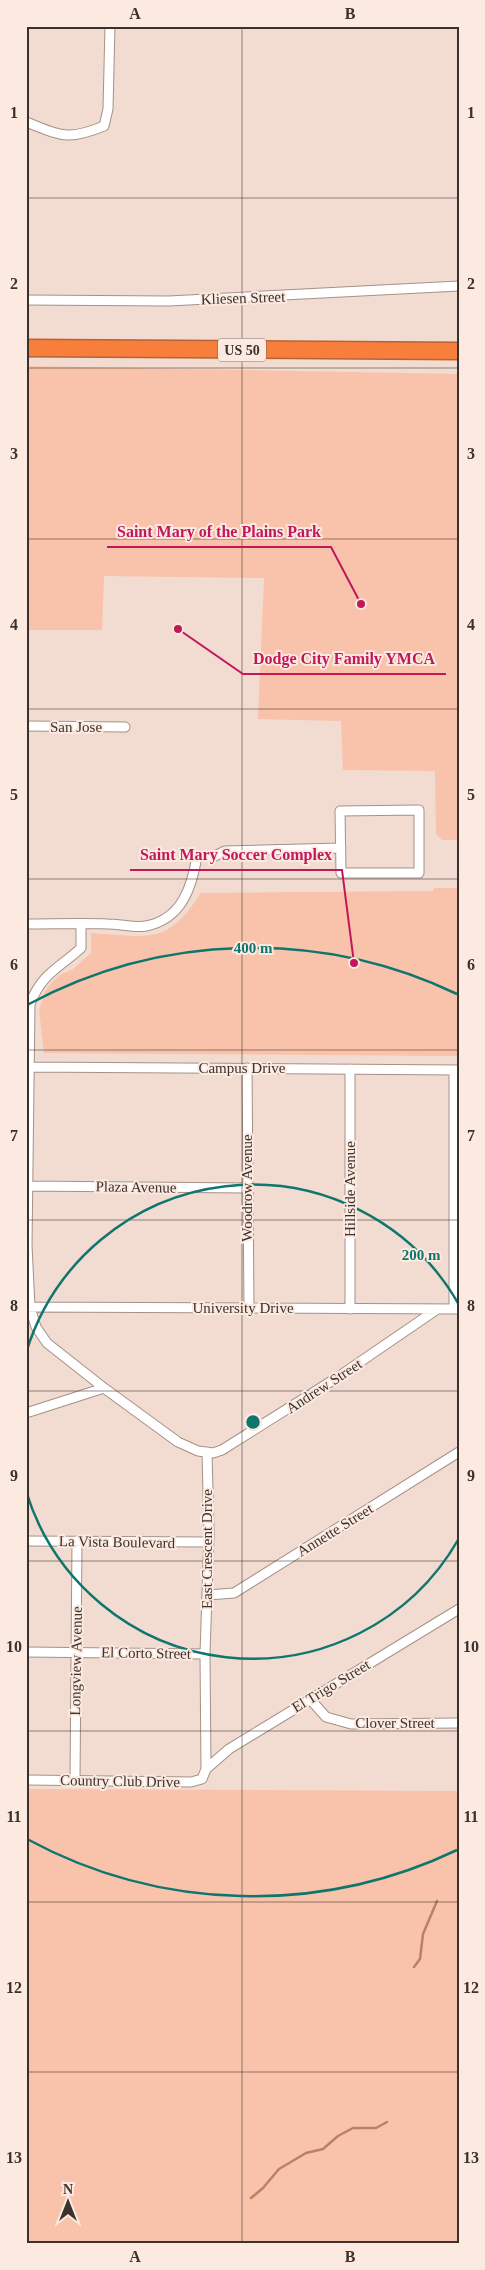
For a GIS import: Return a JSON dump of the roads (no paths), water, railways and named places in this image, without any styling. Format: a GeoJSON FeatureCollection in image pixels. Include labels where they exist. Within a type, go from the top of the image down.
{"type":"FeatureCollection","features":[{"type":"Feature","properties":{"kind":"highway","name":"US 50"},"geometry":{"type":"LineString","coordinates":[[26,348],[459,352]]}},
{"type":"Feature","properties":{"kind":"street"},"geometry":{"type":"LineString","coordinates":[[26,122],[61,136],[81,135],[104,126],[108,109],[110,26]]}},
{"type":"Feature","properties":{"kind":"street","name":"Kliesen Street"},"geometry":{"type":"LineString","coordinates":[[26,300],[169,302],[459,286]]}},
{"type":"Feature","properties":{"kind":"street","name":"San Jose"},"geometry":{"type":"LineString","coordinates":[[26,726],[125,727]]}},
{"type":"Feature","properties":{"kind":"street"},"geometry":{"type":"LineString","coordinates":[[419,810],[419,873],[342,873],[341,848],[340,811],[419,810]]}},
{"type":"Feature","properties":{"kind":"street"},"geometry":{"type":"LineString","coordinates":[[26,924],[146,926],[167,918],[182,905],[193,882],[197,856],[215,856],[225,851],[341,848]]}},
{"type":"Feature","properties":{"kind":"street"},"geometry":{"type":"LineString","coordinates":[[81,924],[81,948],[51,970],[37,986],[30,1004],[27,1067],[28,1307],[36,1326],[47,1342],[104,1388],[178,1442],[198,1451],[207,1452]]}},
{"type":"Feature","properties":{"kind":"street","name":"Campus Drive"},"geometry":{"type":"LineString","coordinates":[[27,1067],[456,1070]]}},
{"type":"Feature","properties":{"kind":"street","name":"Woodrow Avenue"},"geometry":{"type":"LineString","coordinates":[[247,1068],[249,1308]]}},
{"type":"Feature","properties":{"kind":"street","name":"Hillside Avenue"},"geometry":{"type":"LineString","coordinates":[[350,1069],[350,1309]]}},
{"type":"Feature","properties":{"kind":"street"},"geometry":{"type":"LineString","coordinates":[[456,1070],[456,1309]]}},
{"type":"Feature","properties":{"kind":"street","name":"Plaza Avenue"},"geometry":{"type":"LineString","coordinates":[[27,1186],[247,1188]]}},
{"type":"Feature","properties":{"kind":"street","name":"University Drive"},"geometry":{"type":"LineString","coordinates":[[28,1307],[456,1309]]}},
{"type":"Feature","properties":{"kind":"street","name":"Andrew Street"},"geometry":{"type":"LineString","coordinates":[[207,1452],[222,1450],[338,1377],[436,1310]]}},
{"type":"Feature","properties":{"kind":"street"},"geometry":{"type":"LineString","coordinates":[[26,1413],[104,1388]]}},
{"type":"Feature","properties":{"kind":"street","name":"East Crescent Drive"},"geometry":{"type":"LineString","coordinates":[[206,1769],[207,1452]]}},
{"type":"Feature","properties":{"kind":"street","name":"Annette Street"},"geometry":{"type":"LineString","coordinates":[[208,1595],[234,1593],[459,1452]]}},
{"type":"Feature","properties":{"kind":"street","name":"La Vista Boulevard"},"geometry":{"type":"LineString","coordinates":[[26,1541],[208,1542]]}},
{"type":"Feature","properties":{"kind":"street","name":"Longview Avenue"},"geometry":{"type":"LineString","coordinates":[[75,1780],[77,1541]]}},
{"type":"Feature","properties":{"kind":"street","name":"El Trigo Street"},"geometry":{"type":"LineString","coordinates":[[206,1769],[229,1749],[459,1609]]}},
{"type":"Feature","properties":{"kind":"street","name":"El Corto Street"},"geometry":{"type":"LineString","coordinates":[[26,1652],[205,1654]]}},
{"type":"Feature","properties":{"kind":"street","name":"Clover Street"},"geometry":{"type":"LineString","coordinates":[[310,1698],[326,1717],[351,1724],[459,1723]]}},
{"type":"Feature","properties":{"kind":"street","name":"Country Club Drive"},"geometry":{"type":"LineString","coordinates":[[26,1780],[191,1782],[202,1779],[206,1769]]}},
{"type":"Feature","properties":{"kind":"waterway"},"geometry":{"type":"LineString","coordinates":[[414,1967],[420,1959],[423,1934],[437,1901]]}},
{"type":"Feature","properties":{"kind":"waterway"},"geometry":{"type":"LineString","coordinates":[[251,2198],[263,2188],[279,2169],[306,2153],[323,2149],[338,2136],[353,2128],[376,2128],[387,2122]]}},
{"type":"Feature","properties":{"kind":"place","name":"Saint Mary of the Plains Park"},"geometry":{"type":"Point","coordinates":[361,604]}},
{"type":"Feature","properties":{"kind":"place","name":"Dodge City Family YMCA"},"geometry":{"type":"Point","coordinates":[178,629]}},
{"type":"Feature","properties":{"kind":"place","name":"Saint Mary Soccer Complex"},"geometry":{"type":"Point","coordinates":[354,963]}}]}
